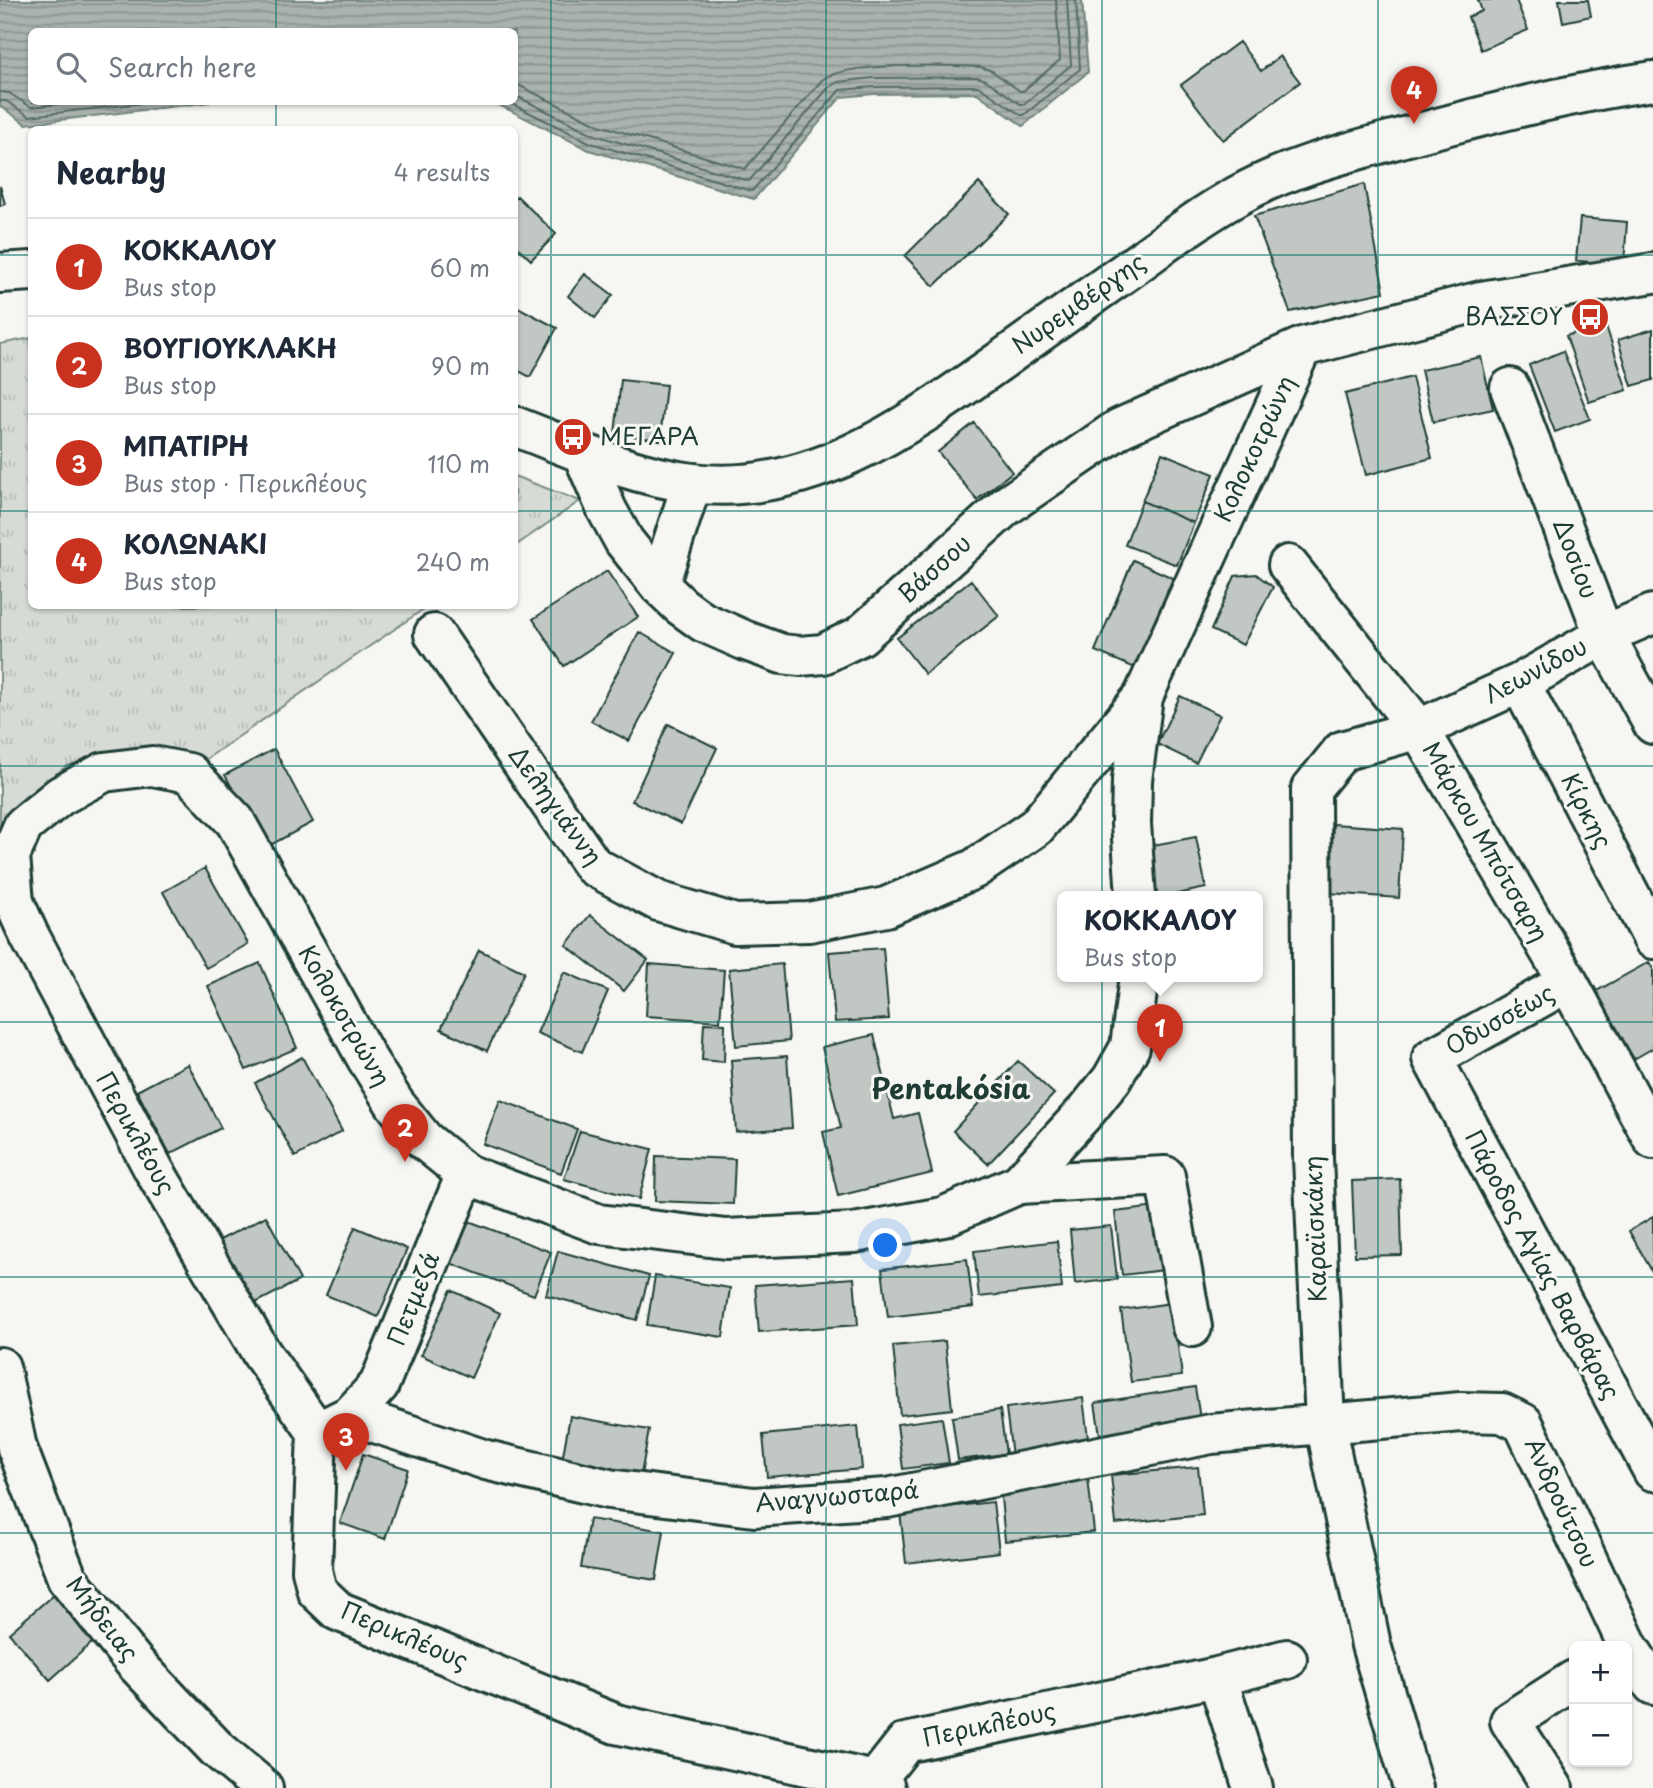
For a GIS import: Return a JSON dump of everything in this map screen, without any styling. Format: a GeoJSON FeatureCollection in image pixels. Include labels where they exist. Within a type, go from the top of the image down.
{"type":"FeatureCollection","features":[{"type":"Feature","properties":{"kind":"street","name":"Νυρεμβέργης"},"geometry":{"type":"LineString","coordinates":[[518,428],[641,473],[692,483],[733,486],[792,476],[829,465],[863,450],[940,403],[1192,224],[1239,195],[1302,167],[1462,121],[1587,91],[1653,80]]}},
{"type":"Feature","properties":{"kind":"street"},"geometry":{"type":"LineString","coordinates":[[0,273],[28,271]]}},
{"type":"Feature","properties":{"kind":"street","name":"Κολοκοτρώνη"},"geometry":{"type":"LineString","coordinates":[[1136,891],[1131,824],[1132,780],[1143,697],[1302,347],[1481,301],[1653,273]]}},
{"type":"Feature","properties":{"kind":"street","name":"Βάσσου"},"geometry":{"type":"LineString","coordinates":[[582,452],[607,510],[624,541],[681,606],[703,622],[782,654],[823,654],[860,636],[1006,506],[1120,428],[1302,347]]}},
{"type":"Feature","properties":{"kind":"street","name":"Δοσίου"},"geometry":{"type":"LineString","coordinates":[[1510,388],[1604,635],[1653,724]]}},
{"type":"Feature","properties":{"kind":"street"},"geometry":{"type":"LineString","coordinates":[[659,584],[692,483]]}},
{"type":"Feature","properties":{"kind":"street","name":"Μάρκου Μπότσαρη"},"geometry":{"type":"LineString","coordinates":[[1287,565],[1419,729],[1568,982],[1653,1139]]}},
{"type":"Feature","properties":{"kind":"street","name":"Λεωνίδου"},"geometry":{"type":"LineString","coordinates":[[1419,729],[1520,683],[1604,635],[1653,614]]}},
{"type":"Feature","properties":{"kind":"street","name":"Δεληγιάννη"},"geometry":{"type":"LineString","coordinates":[[433,634],[593,866],[658,901],[735,924],[809,922],[886,906],[974,869],[1035,827],[1143,697]]}},
{"type":"Feature","properties":{"kind":"street","name":"Κίρκης"},"geometry":{"type":"LineString","coordinates":[[1520,683],[1653,939]]}},
{"type":"Feature","properties":{"kind":"street","name":"Καραϊσκάκη"},"geometry":{"type":"LineString","coordinates":[[1413,1788],[1371,1645],[1325,1423],[1313,1158],[1311,789],[1342,751],[1419,729]]}},
{"type":"Feature","properties":{"kind":"street","name":"Περικλέους"},"geometry":{"type":"LineString","coordinates":[[234,821],[189,773],[152,766],[104,772],[60,796],[23,826],[10,856],[14,902],[154,1170],[262,1354],[317,1432],[313,1570],[317,1591],[338,1611],[616,1724],[880,1784],[905,1743],[1287,1660]]}},
{"type":"Feature","properties":{"kind":"street","name":"Κολοκοτρώνη"},"geometry":{"type":"LineString","coordinates":[[234,821],[367,1059],[395,1104],[424,1140],[466,1174],[599,1224],[726,1239],[854,1233],[943,1217],[1019,1184],[1112,1079],[1130,1047],[1138,982]]}},
{"type":"Feature","properties":{"kind":"street","name":"Οδυσσέως"},"geometry":{"type":"LineString","coordinates":[[1432,1058],[1568,982]]}},
{"type":"Feature","properties":{"kind":"street","name":"Πάροδος Αγίας Βαρβάρας"},"geometry":{"type":"LineString","coordinates":[[1432,1058],[1653,1471]]}},
{"type":"Feature","properties":{"kind":"street","name":"Πετμεζά"},"geometry":{"type":"LineString","coordinates":[[351,1415],[379,1385],[466,1174]]}},
{"type":"Feature","properties":{"kind":"street"},"geometry":{"type":"LineString","coordinates":[[1019,1184],[1165,1176],[1192,1327]]}},
{"type":"Feature","properties":{"kind":"street","name":"Μήδειας"},"geometry":{"type":"LineString","coordinates":[[0,1367],[17,1448],[68,1577],[135,1663],[216,1748],[263,1788]]}},
{"type":"Feature","properties":{"kind":"street","name":"Ανδρούτσου"},"geometry":{"type":"LineString","coordinates":[[1325,1423],[1461,1412],[1502,1413],[1523,1423],[1636,1640],[1653,1685]]}},
{"type":"Feature","properties":{"kind":"street"},"geometry":{"type":"LineString","coordinates":[[317,1432],[351,1415]]}},
{"type":"Feature","properties":{"kind":"street","name":"Αναγνωσταρά"},"geometry":{"type":"LineString","coordinates":[[351,1415],[486,1460],[608,1489],[754,1507],[887,1498],[1211,1434],[1325,1423]]}},
{"type":"Feature","properties":{"kind":"street"},"geometry":{"type":"LineString","coordinates":[[1217,1677],[1254,1788]]}},
{"type":"Feature","properties":{"kind":"street"},"geometry":{"type":"LineString","coordinates":[[1553,1788],[1510,1721],[1569,1683]]}},
{"type":"Feature","properties":{"kind":"green space"},"geometry":{"type":"Polygon","coordinates":[[[28,339],[28,609],[424,609],[199,764],[109,755],[67,766],[19,802],[0,833],[0,344],[28,339]]]}},
{"type":"Feature","properties":{"kind":"green space"},"geometry":{"type":"Polygon","coordinates":[[[518,478],[580,501],[518,544],[518,478]]]}},
{"type":"Feature","properties":{"kind":"water"},"geometry":{"type":"Polygon","coordinates":[[[0,0],[1082,0],[1088,72],[1023,126],[977,93],[841,97],[754,199],[589,150],[499,105],[518,105],[518,28],[28,28],[28,105],[186,105],[26,124],[0,106],[0,0]]]}},
{"type":"Feature","properties":{"kind":"building"},"geometry":{"type":"Polygon","coordinates":[[[1478,0],[1516,0],[1528,30],[1481,50],[1468,17],[1482,11],[1478,0]]]}},
{"type":"Feature","properties":{"kind":"building"},"geometry":{"type":"Polygon","coordinates":[[[1559,0],[1588,0],[1591,16],[1563,22],[1559,0]]]}},
{"type":"Feature","properties":{"kind":"building"},"geometry":{"type":"Polygon","coordinates":[[[1239,42],[1261,71],[1280,56],[1300,82],[1223,140],[1181,85],[1239,42]]]}},
{"type":"Feature","properties":{"kind":"building"},"geometry":{"type":"Polygon","coordinates":[[[979,183],[1009,214],[934,286],[905,256],[979,183]]]}},
{"type":"Feature","properties":{"kind":"building"},"geometry":{"type":"Polygon","coordinates":[[[1364,184],[1384,292],[1290,312],[1254,216],[1364,184]]]}},
{"type":"Feature","properties":{"kind":"building"},"geometry":{"type":"Polygon","coordinates":[[[0,186],[5,204],[0,206],[0,186]]]}},
{"type":"Feature","properties":{"kind":"building"},"geometry":{"type":"Polygon","coordinates":[[[518,197],[556,234],[531,260],[518,248],[518,197]]]}},
{"type":"Feature","properties":{"kind":"building"},"geometry":{"type":"Polygon","coordinates":[[[1580,218],[1627,222],[1624,264],[1576,261],[1580,218]]]}},
{"type":"Feature","properties":{"kind":"building"},"geometry":{"type":"Polygon","coordinates":[[[585,274],[613,295],[595,318],[568,296],[585,274]]]}},
{"type":"Feature","properties":{"kind":"building"},"geometry":{"type":"Polygon","coordinates":[[[518,307],[557,328],[530,377],[519,371],[518,307]]]}},
{"type":"Feature","properties":{"kind":"building"},"geometry":{"type":"Polygon","coordinates":[[[1605,323],[1627,390],[1589,402],[1566,336],[1605,323]]]}},
{"type":"Feature","properties":{"kind":"building"},"geometry":{"type":"Polygon","coordinates":[[[1653,329],[1653,380],[1632,386],[1618,340],[1653,329]]]}},
{"type":"Feature","properties":{"kind":"building"},"geometry":{"type":"Polygon","coordinates":[[[1563,351],[1590,419],[1555,432],[1529,365],[1563,351]]]}},
{"type":"Feature","properties":{"kind":"building"},"geometry":{"type":"Polygon","coordinates":[[[1481,357],[1493,409],[1433,422],[1421,370],[1481,357]]]}},
{"type":"Feature","properties":{"kind":"building"},"geometry":{"type":"Polygon","coordinates":[[[1412,377],[1432,458],[1366,475],[1345,394],[1412,377]]]}},
{"type":"Feature","properties":{"kind":"building"},"geometry":{"type":"Polygon","coordinates":[[[621,380],[666,385],[660,440],[615,434],[621,380]]]}},
{"type":"Feature","properties":{"kind":"building"},"geometry":{"type":"Polygon","coordinates":[[[974,423],[1012,472],[977,500],[938,452],[974,423]]]}},
{"type":"Feature","properties":{"kind":"building"},"geometry":{"type":"Polygon","coordinates":[[[1162,453],[1214,474],[1194,523],[1142,501],[1162,453]]]}},
{"type":"Feature","properties":{"kind":"building"},"geometry":{"type":"Polygon","coordinates":[[[1142,501],[1194,523],[1177,565],[1125,545],[1142,501]]]}},
{"type":"Feature","properties":{"kind":"building"},"geometry":{"type":"Polygon","coordinates":[[[1133,560],[1173,578],[1135,668],[1095,651],[1133,560]]]}},
{"type":"Feature","properties":{"kind":"building"},"geometry":{"type":"Polygon","coordinates":[[[607,571],[638,617],[564,666],[533,619],[607,571]]]}},
{"type":"Feature","properties":{"kind":"building"},"geometry":{"type":"Polygon","coordinates":[[[1256,574],[1273,587],[1243,645],[1211,630],[1235,576],[1256,574]]]}},
{"type":"Feature","properties":{"kind":"building"},"geometry":{"type":"Polygon","coordinates":[[[971,580],[999,616],[925,674],[897,638],[971,580]]]}},
{"type":"Feature","properties":{"kind":"building"},"geometry":{"type":"Polygon","coordinates":[[[639,632],[676,653],[629,741],[591,721],[639,632]]]}},
{"type":"Feature","properties":{"kind":"building"},"geometry":{"type":"Polygon","coordinates":[[[1180,696],[1220,715],[1196,763],[1157,744],[1180,696]]]}},
{"type":"Feature","properties":{"kind":"building"},"geometry":{"type":"Polygon","coordinates":[[[668,724],[717,748],[681,824],[632,801],[668,724]]]}},
{"type":"Feature","properties":{"kind":"building"},"geometry":{"type":"Polygon","coordinates":[[[274,749],[313,822],[265,848],[225,775],[274,749]]]}},
{"type":"Feature","properties":{"kind":"building"},"geometry":{"type":"Polygon","coordinates":[[[1333,824],[1403,829],[1399,898],[1329,893],[1333,824]]]}},
{"type":"Feature","properties":{"kind":"building"},"geometry":{"type":"Polygon","coordinates":[[[1196,837],[1206,888],[1192,891],[1154,891],[1153,845],[1196,837]]]}},
{"type":"Feature","properties":{"kind":"building"},"geometry":{"type":"Polygon","coordinates":[[[205,868],[248,944],[206,968],[163,892],[205,868]]]}},
{"type":"Feature","properties":{"kind":"building"},"geometry":{"type":"Polygon","coordinates":[[[590,915],[648,960],[624,991],[566,945],[590,915]]]}},
{"type":"Feature","properties":{"kind":"building"},"geometry":{"type":"Polygon","coordinates":[[[883,948],[889,1019],[835,1022],[829,952],[883,948]]]}},
{"type":"Feature","properties":{"kind":"building"},"geometry":{"type":"Polygon","coordinates":[[[479,950],[524,972],[487,1051],[441,1029],[479,950]]]}},
{"type":"Feature","properties":{"kind":"building"},"geometry":{"type":"Polygon","coordinates":[[[1649,962],[1653,969],[1653,1048],[1634,1059],[1595,992],[1649,962]]]}},
{"type":"Feature","properties":{"kind":"building"},"geometry":{"type":"Polygon","coordinates":[[[260,963],[297,1048],[246,1070],[208,986],[260,963]]]}},
{"type":"Feature","properties":{"kind":"building"},"geometry":{"type":"Polygon","coordinates":[[[649,964],[724,970],[720,1021],[646,1016],[649,964]]]}},
{"type":"Feature","properties":{"kind":"building"},"geometry":{"type":"Polygon","coordinates":[[[782,964],[789,1041],[736,1046],[729,969],[782,964]]]}},
{"type":"Feature","properties":{"kind":"building"},"geometry":{"type":"Polygon","coordinates":[[[564,972],[608,991],[582,1052],[537,1033],[564,972]]]}},
{"type":"Feature","properties":{"kind":"building"},"geometry":{"type":"Polygon","coordinates":[[[704,1023],[725,1024],[724,1062],[702,1060],[704,1023]]]}},
{"type":"Feature","properties":{"kind":"building"},"geometry":{"type":"Polygon","coordinates":[[[874,1035],[894,1119],[918,1113],[932,1173],[838,1196],[823,1132],[841,1128],[822,1047],[874,1035]]]}},
{"type":"Feature","properties":{"kind":"building"},"geometry":{"type":"Polygon","coordinates":[[[787,1056],[792,1128],[736,1132],[731,1060],[787,1056]]]}},
{"type":"Feature","properties":{"kind":"building"},"geometry":{"type":"Polygon","coordinates":[[[302,1057],[342,1131],[295,1157],[255,1083],[302,1057]]]}},
{"type":"Feature","properties":{"kind":"building"},"geometry":{"type":"Polygon","coordinates":[[[1018,1061],[1054,1094],[988,1164],[953,1131],[1018,1061]]]}},
{"type":"Feature","properties":{"kind":"building"},"geometry":{"type":"Polygon","coordinates":[[[188,1064],[221,1128],[170,1154],[137,1091],[188,1064]]]}},
{"type":"Feature","properties":{"kind":"building"},"geometry":{"type":"Polygon","coordinates":[[[500,1100],[577,1129],[561,1173],[483,1144],[500,1100]]]}},
{"type":"Feature","properties":{"kind":"building"},"geometry":{"type":"Polygon","coordinates":[[[580,1131],[652,1149],[639,1199],[564,1179],[580,1131]]]}},
{"type":"Feature","properties":{"kind":"building"},"geometry":{"type":"Polygon","coordinates":[[[656,1156],[735,1159],[733,1204],[655,1201],[656,1156]]]}},
{"type":"Feature","properties":{"kind":"building"},"geometry":{"type":"Polygon","coordinates":[[[1400,1179],[1402,1255],[1355,1256],[1352,1181],[1400,1179]]]}},
{"type":"Feature","properties":{"kind":"building"},"geometry":{"type":"Polygon","coordinates":[[[1157,1207],[1164,1270],[1122,1275],[1115,1212],[1157,1207]]]}},
{"type":"Feature","properties":{"kind":"building"},"geometry":{"type":"Polygon","coordinates":[[[266,1216],[300,1280],[250,1306],[216,1242],[266,1216]]]}},
{"type":"Feature","properties":{"kind":"building"},"geometry":{"type":"Polygon","coordinates":[[[458,1217],[551,1252],[534,1295],[442,1260],[458,1217]]]}},
{"type":"Feature","properties":{"kind":"building"},"geometry":{"type":"Polygon","coordinates":[[[1653,1217],[1653,1273],[1629,1231],[1653,1217]]]}},
{"type":"Feature","properties":{"kind":"building"},"geometry":{"type":"Polygon","coordinates":[[[1111,1226],[1117,1279],[1075,1284],[1070,1230],[1111,1226]]]}},
{"type":"Feature","properties":{"kind":"building"},"geometry":{"type":"Polygon","coordinates":[[[355,1227],[407,1249],[378,1317],[326,1295],[355,1227]]]}},
{"type":"Feature","properties":{"kind":"building"},"geometry":{"type":"Polygon","coordinates":[[[1057,1241],[1062,1288],[979,1297],[974,1251],[1057,1241]]]}},
{"type":"Feature","properties":{"kind":"building"},"geometry":{"type":"Polygon","coordinates":[[[558,1251],[649,1276],[637,1320],[546,1295],[558,1251]]]}},
{"type":"Feature","properties":{"kind":"building"},"geometry":{"type":"Polygon","coordinates":[[[967,1259],[973,1307],[888,1317],[882,1269],[967,1259]]]}},
{"type":"Feature","properties":{"kind":"building"},"geometry":{"type":"Polygon","coordinates":[[[655,1276],[730,1288],[723,1337],[647,1325],[655,1276]]]}},
{"type":"Feature","properties":{"kind":"building"},"geometry":{"type":"Polygon","coordinates":[[[854,1278],[858,1325],[759,1332],[755,1285],[854,1278]]]}},
{"type":"Feature","properties":{"kind":"building"},"geometry":{"type":"Polygon","coordinates":[[[451,1290],[500,1313],[471,1378],[421,1355],[451,1290]]]}},
{"type":"Feature","properties":{"kind":"building"},"geometry":{"type":"Polygon","coordinates":[[[1172,1303],[1182,1376],[1131,1382],[1121,1310],[1172,1303]]]}},
{"type":"Feature","properties":{"kind":"building"},"geometry":{"type":"Polygon","coordinates":[[[945,1341],[952,1409],[900,1415],[893,1346],[945,1341]]]}},
{"type":"Feature","properties":{"kind":"building"},"geometry":{"type":"Polygon","coordinates":[[[1195,1387],[1202,1432],[1102,1448],[1095,1403],[1195,1387]]]}},
{"type":"Feature","properties":{"kind":"building"},"geometry":{"type":"Polygon","coordinates":[[[1083,1398],[1089,1446],[1012,1456],[1006,1408],[1083,1398]]]}},
{"type":"Feature","properties":{"kind":"building"},"geometry":{"type":"Polygon","coordinates":[[[1000,1410],[1006,1454],[958,1460],[952,1417],[1000,1410]]]}},
{"type":"Feature","properties":{"kind":"building"},"geometry":{"type":"Polygon","coordinates":[[[570,1416],[649,1430],[641,1475],[562,1461],[570,1416]]]}},
{"type":"Feature","properties":{"kind":"building"},"geometry":{"type":"Polygon","coordinates":[[[942,1418],[949,1463],[903,1469],[897,1424],[942,1418]]]}},
{"type":"Feature","properties":{"kind":"building"},"geometry":{"type":"Polygon","coordinates":[[[858,1426],[862,1469],[767,1477],[763,1435],[858,1426]]]}},
{"type":"Feature","properties":{"kind":"building"},"geometry":{"type":"Polygon","coordinates":[[[363,1454],[408,1469],[385,1539],[340,1523],[363,1454]]]}},
{"type":"Feature","properties":{"kind":"building"},"geometry":{"type":"Polygon","coordinates":[[[1198,1467],[1203,1515],[1116,1524],[1111,1475],[1198,1467]]]}},
{"type":"Feature","properties":{"kind":"building"},"geometry":{"type":"Polygon","coordinates":[[[1088,1478],[1094,1532],[1005,1541],[1000,1486],[1088,1478]]]}},
{"type":"Feature","properties":{"kind":"building"},"geometry":{"type":"Polygon","coordinates":[[[993,1502],[999,1552],[906,1563],[900,1512],[993,1502]]]}},
{"type":"Feature","properties":{"kind":"building"},"geometry":{"type":"Polygon","coordinates":[[[589,1519],[664,1531],[656,1580],[581,1568],[589,1519]]]}},
{"type":"Feature","properties":{"kind":"building"},"geometry":{"type":"Polygon","coordinates":[[[54,1594],[94,1641],[50,1680],[9,1633],[54,1594]]]}},
{"type":"Feature","properties":{"kind":"place","name":"ΚΟΛΩΝΑΚΙ"},"geometry":{"type":"Point","coordinates":[1414,124]}},
{"type":"Feature","properties":{"kind":"place","name":"ΒΑΣΣΟΥ"},"geometry":{"type":"Point","coordinates":[1590,317]}},
{"type":"Feature","properties":{"kind":"place","name":"ΜΕΓΑΡΑ"},"geometry":{"type":"Point","coordinates":[573,437]}},
{"type":"Feature","properties":{"kind":"place","name":"ΚΟΚΚΑΛΟΥ"},"geometry":{"type":"Point","coordinates":[1160,1062]}},
{"type":"Feature","properties":{"kind":"place","name":"ΒΟΥΓΙΟΥΚΛΑΚΗ"},"geometry":{"type":"Point","coordinates":[405,1162]}},
{"type":"Feature","properties":{"kind":"place","name":"ΜΠΑΤΙΡΗ"},"geometry":{"type":"Point","coordinates":[346,1471]}},
{"type":"Feature","properties":{"kind":"district","name":"Pentakósia"},"geometry":{"type":"Point","coordinates":[951,1089]}}]}
